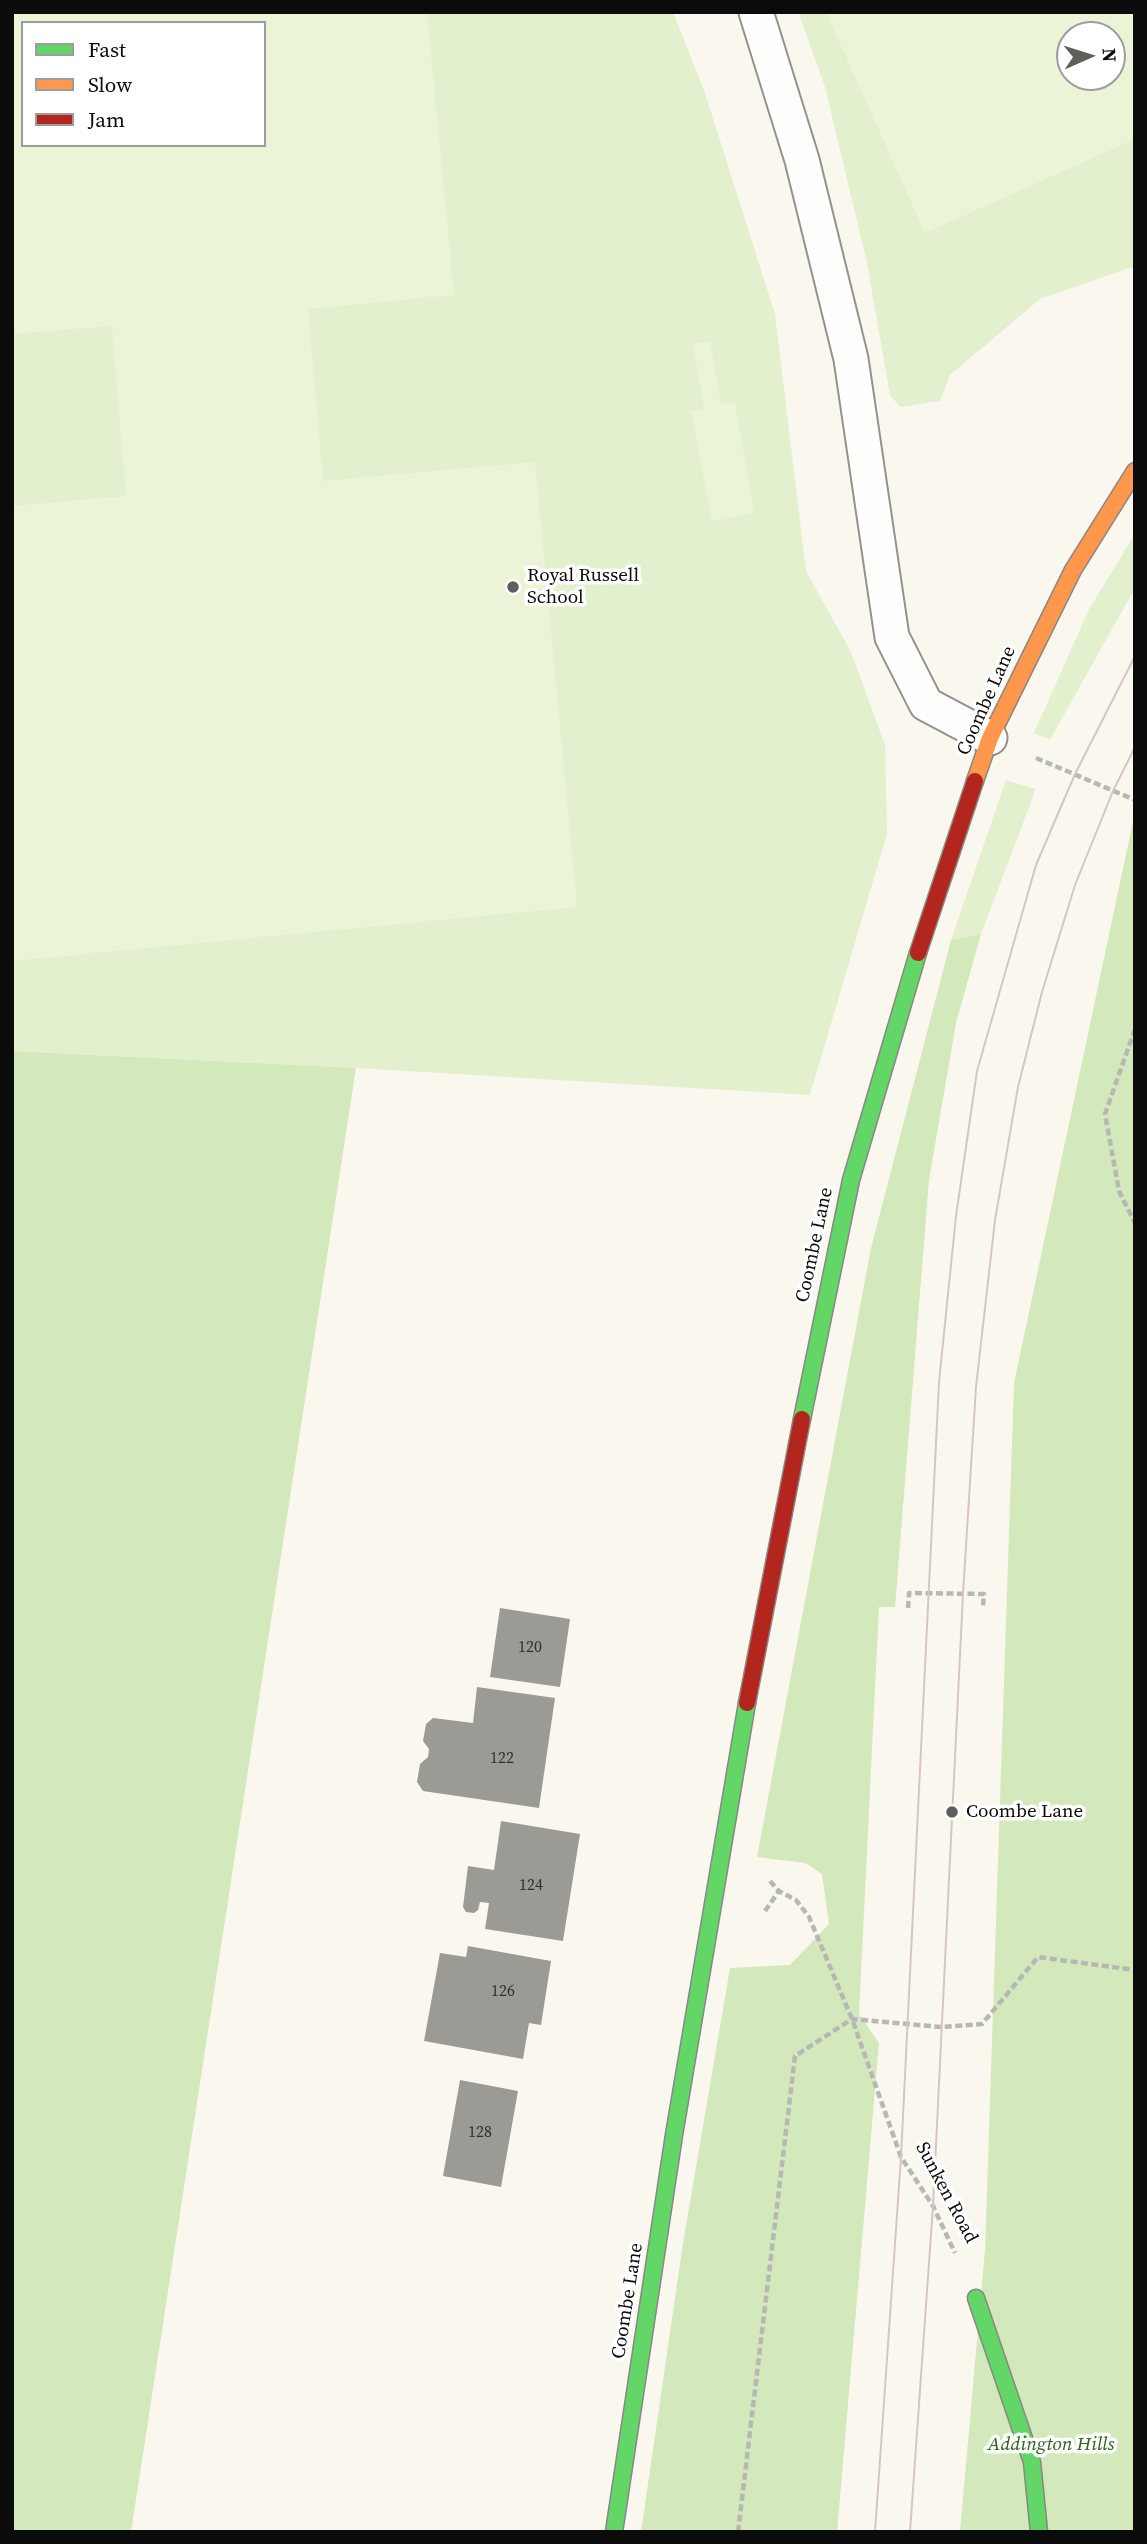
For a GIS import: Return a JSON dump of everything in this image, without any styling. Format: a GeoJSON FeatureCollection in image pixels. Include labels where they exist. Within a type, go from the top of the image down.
{"type":"FeatureCollection","features":[{"type":"Feature","properties":{"kind":"main road","name":"Coombe Lane"},"geometry":{"type":"LineString","coordinates":[[614,2532],[710,1918],[765,1599],[850,1180],[933,901],[990,738],[1073,570],[1135,471]]}},
{"type":"Feature","properties":{"kind":"main road"},"geometry":{"type":"LineString","coordinates":[[976,2298],[1032,2462],[1039,2532]]}},
{"type":"Feature","properties":{"kind":"lane"},"geometry":{"type":"LineString","coordinates":[[756,12],[802,160],[851,359],[892,637],[926,704],[990,738]]}},
{"type":"Feature","properties":{"kind":"path"},"geometry":{"type":"LineString","coordinates":[[990,738],[1135,800]]}},
{"type":"Feature","properties":{"kind":"path"},"geometry":{"type":"LineString","coordinates":[[1135,1029],[1105,1114],[1119,1191],[1135,1223]]}},
{"type":"Feature","properties":{"kind":"path"},"geometry":{"type":"LineString","coordinates":[[908,1608],[909,1593],[984,1594],[983,1606]]}},
{"type":"Feature","properties":{"kind":"path","name":"Sunken Road"},"geometry":{"type":"LineString","coordinates":[[779,1891],[796,1900],[809,1917],[852,2019],[901,2157],[933,2206],[976,2298]]}},
{"type":"Feature","properties":{"kind":"path"},"geometry":{"type":"LineString","coordinates":[[738,2532],[795,2056],[852,2019],[941,2027],[982,2024],[1038,1957],[1135,1970]]}},
{"type":"Feature","properties":{"kind":"green space","name":"Royal Russell School"},"geometry":{"type":"Polygon","coordinates":[[[12,12],[673,12],[705,93],[775,314],[806,571],[851,652],[885,745],[887,834],[810,1095],[12,1051],[12,12]]]}},
{"type":"Feature","properties":{"kind":"green space"},"geometry":{"type":"Polygon","coordinates":[[[12,12],[427,12],[454,295],[308,309],[323,481],[535,462],[577,907],[12,961],[12,506],[126,496],[112,326],[12,334],[12,12]]]}},
{"type":"Feature","properties":{"kind":"green space"},"geometry":{"type":"Polygon","coordinates":[[[798,12],[1135,12],[1135,266],[1040,299],[950,375],[940,401],[900,407],[890,395],[867,263],[825,87],[798,12]]]}},
{"type":"Feature","properties":{"kind":"green space"},"geometry":{"type":"Polygon","coordinates":[[[826,12],[1135,12],[1135,139],[925,233],[826,12]]]}},
{"type":"Feature","properties":{"kind":"green space"},"geometry":{"type":"Polygon","coordinates":[[[710,341],[721,404],[735,403],[754,513],[712,521],[691,411],[704,408],[693,344],[710,341]]]}},
{"type":"Feature","properties":{"kind":"green space"},"geometry":{"type":"Polygon","coordinates":[[[1135,534],[1135,588],[1050,740],[1034,733],[1089,609],[1135,534]]]}},
{"type":"Feature","properties":{"kind":"green space"},"geometry":{"type":"Polygon","coordinates":[[[1006,780],[1036,789],[981,934],[951,940],[1006,780]]]}},
{"type":"Feature","properties":{"kind":"green space","name":"Addington Hills"},"geometry":{"type":"Polygon","coordinates":[[[1135,812],[1135,2532],[960,2532],[985,2250],[1014,1383],[1135,812]]]}},
{"type":"Feature","properties":{"kind":"green space"},"geometry":{"type":"Polygon","coordinates":[[[981,934],[956,1023],[929,1180],[895,1607],[879,1607],[859,2014],[879,2043],[837,2532],[641,2532],[683,2243],[730,1968],[790,1965],[829,1924],[822,1874],[805,1863],[757,1857],[871,1248],[951,940],[981,934]]]}},
{"type":"Feature","properties":{"kind":"green space"},"geometry":{"type":"Polygon","coordinates":[[[12,1051],[356,1068],[131,2532],[12,2532],[12,1051]]]}},
{"type":"Feature","properties":{"kind":"building"},"geometry":{"type":"Polygon","coordinates":[[[500,1608],[570,1619],[560,1687],[490,1677],[500,1608]]]}},
{"type":"Feature","properties":{"kind":"building"},"geometry":{"type":"Polygon","coordinates":[[[477,1687],[555,1698],[539,1808],[423,1791],[417,1782],[420,1764],[428,1757],[429,1749],[423,1741],[426,1724],[433,1718],[473,1723],[477,1687]]]}},
{"type":"Feature","properties":{"kind":"building"},"geometry":{"type":"Polygon","coordinates":[[[501,1821],[580,1834],[563,1941],[485,1929],[489,1903],[480,1902],[474,1913],[466,1912],[463,1907],[468,1866],[494,1870],[501,1821]]]}},
{"type":"Feature","properties":{"kind":"building"},"geometry":{"type":"Polygon","coordinates":[[[468,1946],[551,1961],[541,2025],[529,2023],[523,2059],[424,2041],[440,1953],[466,1957],[468,1946]]]}},
{"type":"Feature","properties":{"kind":"building"},"geometry":{"type":"Polygon","coordinates":[[[460,2080],[518,2091],[501,2187],[443,2176],[460,2080]]]}},
{"type":"Feature","properties":{"kind":"tram line"},"geometry":{"type":"LineString","coordinates":[[875,2532],[901,2157],[939,1382],[956,1216],[977,1071],[1036,865],[1075,774],[1135,656]]}},
{"type":"Feature","properties":{"kind":"tram line"},"geometry":{"type":"LineString","coordinates":[[910,2532],[933,2206],[963,1594],[976,1387],[995,1220],[1018,1087],[1042,992],[1075,885],[1113,791],[1135,747]]}},
{"type":"Feature","properties":{"kind":"traffic: fast"},"geometry":{"type":"LineString","coordinates":[[802,1419],[851,1180],[918,953]]}},
{"type":"Feature","properties":{"kind":"traffic: fast"},"geometry":{"type":"LineString","coordinates":[[614,2532],[674,2135],[747,1703]]}},
{"type":"Feature","properties":{"kind":"traffic: fast"},"geometry":{"type":"LineString","coordinates":[[976,2298],[1032,2462],[1039,2532]]}},
{"type":"Feature","properties":{"kind":"traffic: slow"},"geometry":{"type":"LineString","coordinates":[[975,781],[990,738],[1073,570],[1135,471]]}},
{"type":"Feature","properties":{"kind":"traffic: jam"},"geometry":{"type":"LineString","coordinates":[[918,953],[975,781]]}},
{"type":"Feature","properties":{"kind":"traffic: jam"},"geometry":{"type":"LineString","coordinates":[[747,1703],[802,1419]]}},
{"type":"Feature","properties":{"kind":"place","name":"Royal Russell School"},"geometry":{"type":"Point","coordinates":[513,587]}},
{"type":"Feature","properties":{"kind":"place","name":"Coombe Lane"},"geometry":{"type":"Point","coordinates":[952,1812]}}]}
